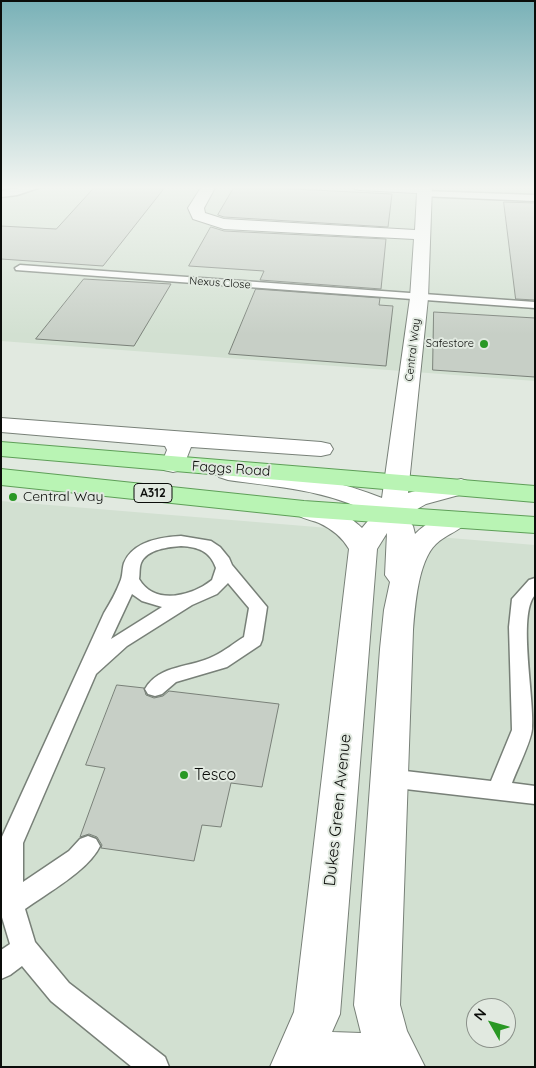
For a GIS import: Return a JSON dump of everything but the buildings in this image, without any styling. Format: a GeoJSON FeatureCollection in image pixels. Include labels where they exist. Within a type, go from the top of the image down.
{"type":"FeatureCollection","features":[{"type":"Feature","properties":{"kind":"main road","name":"Faggs Road"},"geometry":{"type":"LineString","coordinates":[[1,449],[200,467],[407,490]]}},
{"type":"Feature","properties":{"kind":"main road","name":"Faggs Road"},"geometry":{"type":"LineString","coordinates":[[1,477],[304,509],[392,514],[459,503],[535,494]]}},
{"type":"Feature","properties":{"kind":"main road"},"geometry":{"type":"LineString","coordinates":[[407,490],[439,502],[535,513]]}},
{"type":"Feature","properties":{"kind":"main road","name":"Faggs Road"},"geometry":{"type":"LineString","coordinates":[[459,503],[535,525]]}},
{"type":"Feature","properties":{"kind":"street","name":"Central Way"},"geometry":{"type":"LineString","coordinates":[[407,490],[422,236]]}},
{"type":"Feature","properties":{"kind":"street"},"geometry":{"type":"LineString","coordinates":[[1,425],[321,449]]}},
{"type":"Feature","properties":{"kind":"street"},"geometry":{"type":"LineString","coordinates":[[172,439],[179,445],[173,465]]}},
{"type":"Feature","properties":{"kind":"street"},"geometry":{"type":"LineString","coordinates":[[200,467],[350,494],[372,502],[392,514],[399,526],[401,539],[400,602],[388,778],[377,1005],[386,1040],[401,1067]]}},
{"type":"Feature","properties":{"kind":"street","name":"Faggs Road"},"geometry":{"type":"LineString","coordinates":[[363,549],[374,529],[392,514],[407,490],[432,492],[459,503]]}},
{"type":"Feature","properties":{"kind":"street"},"geometry":{"type":"LineString","coordinates":[[400,602],[415,553],[425,539],[439,528],[459,503]]}},
{"type":"Feature","properties":{"kind":"street","name":"Faggs Road"},"geometry":{"type":"LineString","coordinates":[[304,509],[338,522],[355,534],[363,549]]}},
{"type":"Feature","properties":{"kind":"street","name":"Dukes Green Avenue"},"geometry":{"type":"LineString","coordinates":[[294,1067],[317,1014],[363,549]]}},
{"type":"Feature","properties":{"kind":"street"},"geometry":{"type":"LineString","coordinates":[[299,1067],[314,1059],[336,1054],[359,1055],[388,1067]]}},
{"type":"Feature","properties":{"kind":"lane","name":"Nexus Close"},"geometry":{"type":"LineString","coordinates":[[20,268],[535,305]]}},
{"type":"Feature","properties":{"kind":"lane"},"geometry":{"type":"LineString","coordinates":[[85,674],[120,641],[156,618],[210,591],[216,586],[223,576],[222,558],[201,544],[181,540],[149,548],[139,554],[131,565],[130,579],[85,674],[11,843],[11,905],[24,949],[60,992],[155,1067]]}},
{"type":"Feature","properties":{"kind":"lane"},"geometry":{"type":"LineString","coordinates":[[155,689],[169,677],[220,662],[253,640],[258,606],[224,567]]}},
{"type":"Feature","properties":{"kind":"lane"},"geometry":{"type":"LineString","coordinates":[[130,579],[139,591],[154,599],[175,602],[191,600]]}},
{"type":"Feature","properties":{"kind":"lane"},"geometry":{"type":"LineString","coordinates":[[498,791],[522,730],[518,627],[521,600],[535,584]]}},
{"type":"Feature","properties":{"kind":"lane"},"geometry":{"type":"LineString","coordinates":[[388,778],[535,795]]}},
{"type":"Feature","properties":{"kind":"lane"},"geometry":{"type":"LineString","coordinates":[[11,905],[77,858],[88,846]]}},
{"type":"Feature","properties":{"kind":"lane"},"geometry":{"type":"LineString","coordinates":[[1,966],[24,949]]}},
{"type":"Feature","properties":{"kind":"shaded area"},"geometry":{"type":"Polygon","coordinates":[[[1,236],[535,236],[535,381],[1,341],[1,236]]]}},
{"type":"Feature","properties":{"kind":"shaded area"},"geometry":{"type":"Polygon","coordinates":[[[1,501],[535,545],[535,1067],[1,1067],[1,501]]]}},
{"type":"Feature","properties":{"kind":"place","name":"Safestore"},"geometry":{"type":"Point","coordinates":[484,344]}},
{"type":"Feature","properties":{"kind":"place","name":"Central Way"},"geometry":{"type":"Point","coordinates":[13,497]}},
{"type":"Feature","properties":{"kind":"place","name":"Tesco"},"geometry":{"type":"Point","coordinates":[184,775]}}]}
